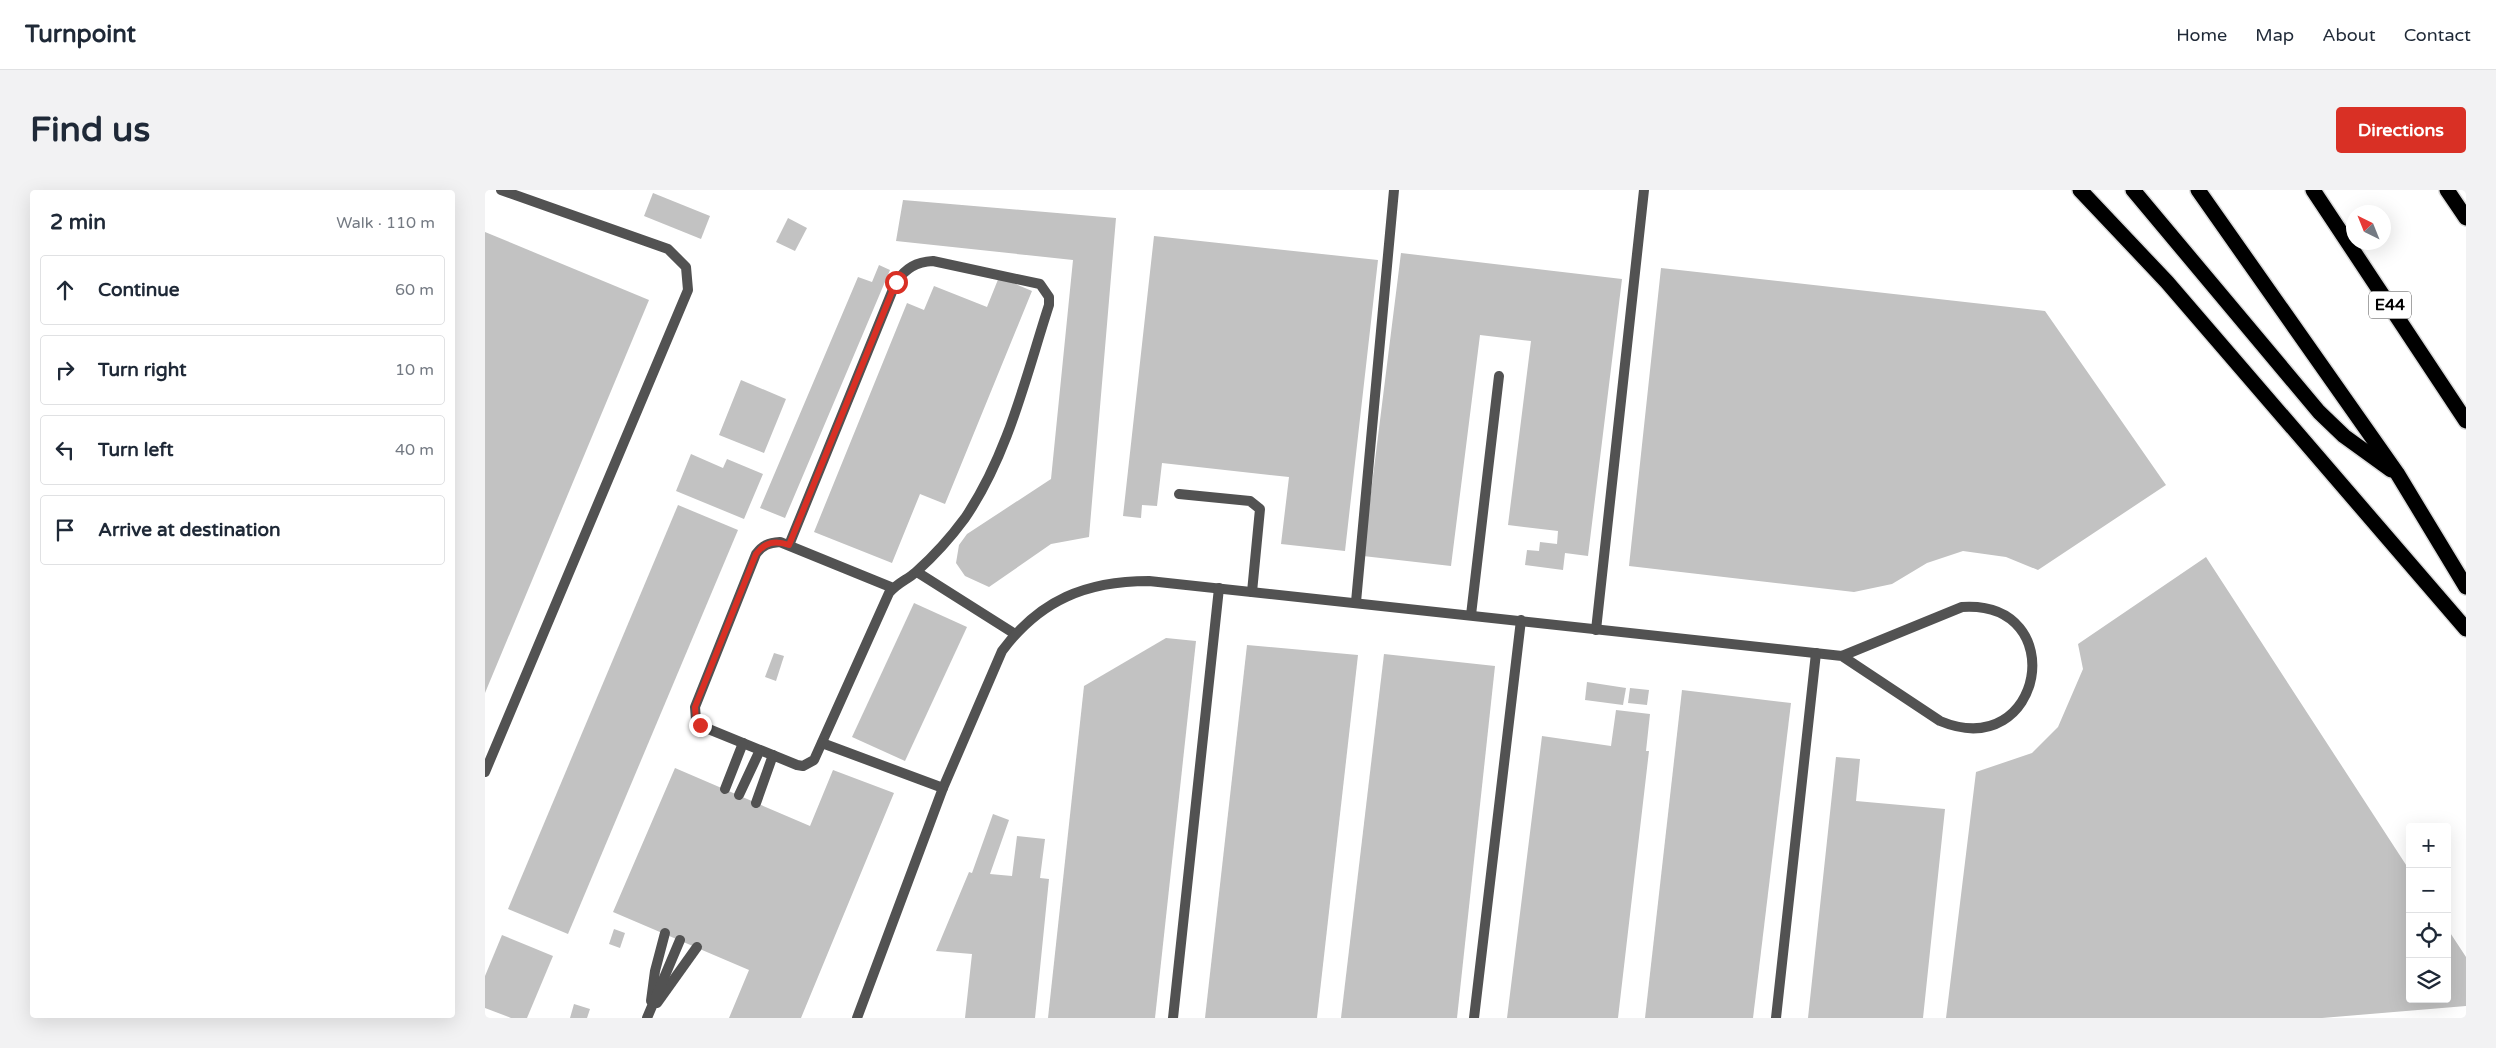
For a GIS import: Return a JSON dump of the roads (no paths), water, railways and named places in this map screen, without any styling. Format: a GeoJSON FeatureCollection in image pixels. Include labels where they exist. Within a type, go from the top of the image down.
{"type":"FeatureCollection","features":[{"type":"Feature","properties":{"kind":"highway"},"geometry":{"type":"LineString","coordinates":[[2080,190],[2185,301],[2466,629]]}},
{"type":"Feature","properties":{"kind":"highway"},"geometry":{"type":"LineString","coordinates":[[2133,190],[2319,412],[2371,458],[2397,473]]}},
{"type":"Feature","properties":{"kind":"highway"},"geometry":{"type":"LineString","coordinates":[[2198,190],[2397,473],[2466,587]]}},
{"type":"Feature","properties":{"kind":"highway","name":"E44"},"geometry":{"type":"LineString","coordinates":[[2313,190],[2466,421]]}},
{"type":"Feature","properties":{"kind":"highway"},"geometry":{"type":"LineString","coordinates":[[2447,190],[2466,218]]}},
{"type":"Feature","properties":{"kind":"lane"},"geometry":{"type":"LineString","coordinates":[[485,772],[687,290],[686,267],[668,249],[501,190]]}},
{"type":"Feature","properties":{"kind":"lane"},"geometry":{"type":"LineString","coordinates":[[1356,602],[1394,190]]}},
{"type":"Feature","properties":{"kind":"lane"},"geometry":{"type":"LineString","coordinates":[[1596,630],[1644,190]]}},
{"type":"Feature","properties":{"kind":"lane"},"geometry":{"type":"LineString","coordinates":[[789,545],[896,282],[903,273],[922,262],[933,261],[1040,284],[1049,296],[1049,305],[999,455],[983,488],[964,518],[942,546],[917,572],[893,588],[814,760],[803,766],[700,725],[696,720],[695,707],[756,554],[762,547],[770,542],[780,542],[893,588]]}},
{"type":"Feature","properties":{"kind":"lane"},"geometry":{"type":"LineString","coordinates":[[1471,615],[1499,376]]}},
{"type":"Feature","properties":{"kind":"lane"},"geometry":{"type":"LineString","coordinates":[[1179,494],[1250,501],[1260,509],[1252,592]]}},
{"type":"Feature","properties":{"kind":"lane"},"geometry":{"type":"LineString","coordinates":[[917,572],[1015,634]]}},
{"type":"Feature","properties":{"kind":"lane"},"geometry":{"type":"LineString","coordinates":[[857,1018],[943,788],[1002,651],[1015,634],[1037,614],[1062,598],[1089,588],[1117,581],[1149,581],[1842,656],[1962,607],[1978,606],[1994,609],[2019,627],[2027,640],[2032,655],[2033,670],[2027,693],[2014,712],[1995,724],[1972,729],[1955,727],[1940,721],[1842,656]]}},
{"type":"Feature","properties":{"kind":"lane"},"geometry":{"type":"LineString","coordinates":[[1173,1018],[1219,588]]}},
{"type":"Feature","properties":{"kind":"lane"},"geometry":{"type":"LineString","coordinates":[[1474,1018],[1521,620]]}},
{"type":"Feature","properties":{"kind":"lane"},"geometry":{"type":"LineString","coordinates":[[1776,1018],[1816,654]]}},
{"type":"Feature","properties":{"kind":"lane"},"geometry":{"type":"LineString","coordinates":[[725,790],[743,743]]}},
{"type":"Feature","properties":{"kind":"lane"},"geometry":{"type":"LineString","coordinates":[[822,743],[943,788]]}},
{"type":"Feature","properties":{"kind":"lane"},"geometry":{"type":"LineString","coordinates":[[739,795],[760,750]]}},
{"type":"Feature","properties":{"kind":"lane"},"geometry":{"type":"LineString","coordinates":[[756,802],[773,755]]}},
{"type":"Feature","properties":{"kind":"lane"},"geometry":{"type":"LineString","coordinates":[[649,1014],[655,971],[665,933]]}},
{"type":"Feature","properties":{"kind":"lane"},"geometry":{"type":"LineString","coordinates":[[649,1014],[680,940]]}},
{"type":"Feature","properties":{"kind":"lane"},"geometry":{"type":"LineString","coordinates":[[649,1014],[697,947]]}}]}
